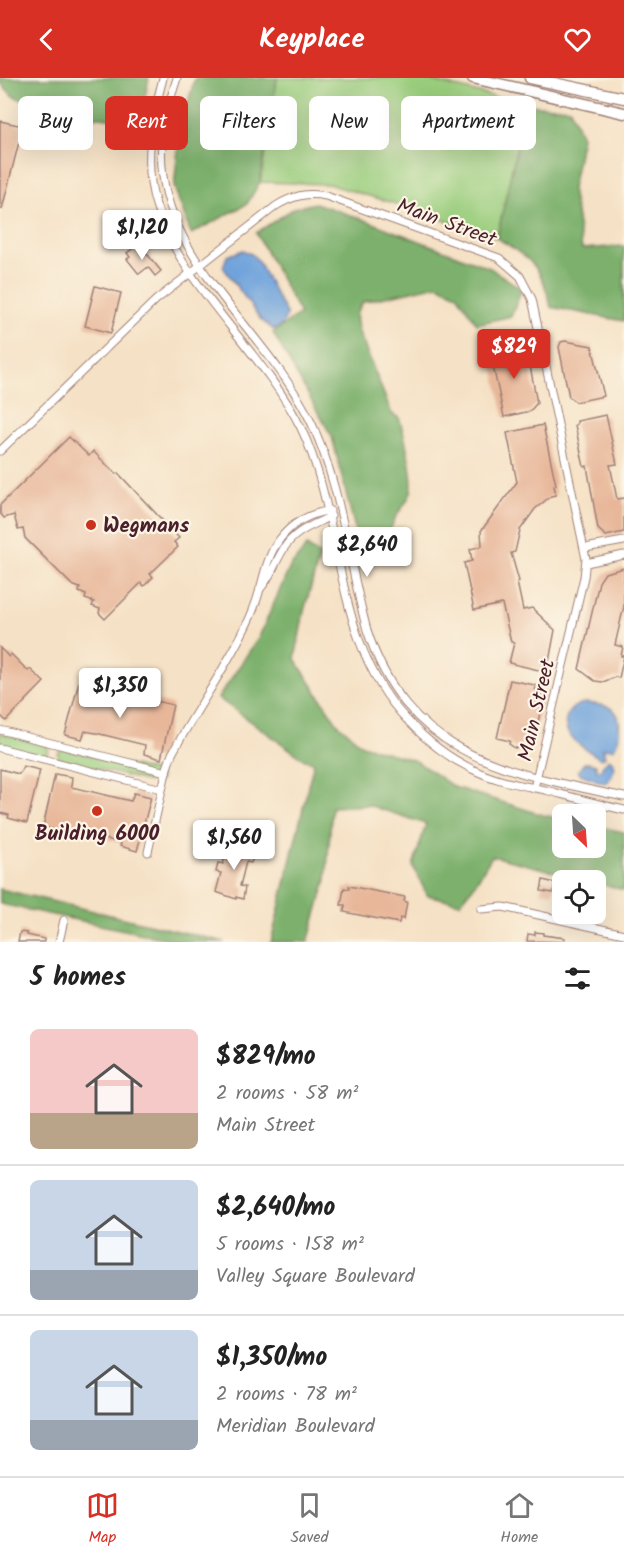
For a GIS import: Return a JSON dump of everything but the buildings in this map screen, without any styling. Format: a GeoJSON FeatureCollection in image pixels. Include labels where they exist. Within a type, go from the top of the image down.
{"type":"FeatureCollection","features":[{"type":"Feature","properties":{"kind":"main road"},"geometry":{"type":"LineString","coordinates":[[473,78],[624,113]]}},
{"type":"Feature","properties":{"kind":"main road"},"geometry":{"type":"LineString","coordinates":[[530,78],[624,98]]}},
{"type":"Feature","properties":{"kind":"street"},"geometry":{"type":"LineString","coordinates":[[163,78],[151,132],[150,158],[152,188],[161,219],[171,241],[191,272],[281,392],[301,429],[314,457],[357,637],[371,670],[392,703],[426,740],[461,764],[500,780],[624,810]]}},
{"type":"Feature","properties":{"kind":"street"},"geometry":{"type":"LineString","coordinates":[[177,78],[163,133],[162,172],[168,203],[187,246],[275,363],[302,405],[322,446],[334,482],[367,630],[378,661],[397,690],[424,722],[455,747],[491,764],[537,778],[624,797]]}},
{"type":"Feature","properties":{"kind":"street","name":"Main Street"},"geometry":{"type":"LineString","coordinates":[[0,451],[156,300],[276,206],[296,196],[314,194],[326,196],[491,255],[507,264],[520,276],[532,299],[585,548],[586,563],[534,788]]}},
{"type":"Feature","properties":{"kind":"street"},"geometry":{"type":"LineString","coordinates":[[148,852],[171,754],[244,631],[271,554],[283,535],[305,518],[320,512],[329,514],[340,510]]}},
{"type":"Feature","properties":{"kind":"street"},"geometry":{"type":"LineString","coordinates":[[585,548],[624,541]]}},
{"type":"Feature","properties":{"kind":"street"},"geometry":{"type":"LineString","coordinates":[[586,563],[624,555]]}},
{"type":"Feature","properties":{"kind":"street"},"geometry":{"type":"LineString","coordinates":[[0,730],[166,772]]}},
{"type":"Feature","properties":{"kind":"street"},"geometry":{"type":"LineString","coordinates":[[0,748],[162,789]]}},
{"type":"Feature","properties":{"kind":"street"},"geometry":{"type":"LineString","coordinates":[[481,909],[504,907],[624,935],[623,942]]}},
{"type":"Feature","properties":{"kind":"street"},"geometry":{"type":"LineString","coordinates":[[59,942],[64,920]]}},
{"type":"Feature","properties":{"kind":"green space"},"geometry":{"type":"Polygon","coordinates":[[[0,78],[149,78],[145,96],[105,96],[105,118],[93,116],[93,96],[18,96],[18,98],[13,96],[0,82],[0,78]]]}},
{"type":"Feature","properties":{"kind":"green space"},"geometry":{"type":"Polygon","coordinates":[[[195,78],[277,78],[274,96],[200,96],[200,150],[265,150],[260,182],[247,204],[191,234],[174,187],[178,150],[188,150],[188,102],[195,78]]]}},
{"type":"Feature","properties":{"kind":"green space"},"geometry":{"type":"Polygon","coordinates":[[[277,78],[421,78],[491,96],[401,96],[401,150],[516,150],[497,238],[328,184],[260,182],[265,150],[297,150],[297,96],[274,96],[277,78]]]}},
{"type":"Feature","properties":{"kind":"green space"},"geometry":{"type":"Polygon","coordinates":[[[536,106],[570,108],[582,137],[572,188],[582,249],[624,246],[624,321],[551,307],[543,282],[533,265],[519,252],[497,238],[516,150],[536,150],[536,106]]]}},
{"type":"Feature","properties":{"kind":"green space"},"geometry":{"type":"Polygon","coordinates":[[[315,203],[490,268],[522,289],[511,316],[477,324],[457,294],[438,285],[363,302],[356,314],[358,330],[392,414],[399,418],[412,477],[411,492],[394,521],[390,534],[366,548],[359,545],[332,437],[273,333],[300,314],[256,233],[294,208],[315,203]]]}},
{"type":"Feature","properties":{"kind":"green space"},"geometry":{"type":"Polygon","coordinates":[[[307,546],[320,555],[304,611],[295,659],[337,723],[362,745],[416,761],[454,787],[552,817],[552,858],[606,858],[606,828],[624,832],[624,890],[606,886],[606,870],[552,871],[492,856],[460,903],[427,895],[413,866],[426,824],[368,805],[332,807],[326,880],[308,942],[271,942],[314,762],[305,760],[218,698],[259,637],[290,567],[307,546]]]}},
{"type":"Feature","properties":{"kind":"green space"},"geometry":{"type":"Polygon","coordinates":[[[0,733],[46,745],[49,751],[43,756],[0,745],[0,733]]]}},
{"type":"Feature","properties":{"kind":"green space"},"geometry":{"type":"Polygon","coordinates":[[[63,749],[157,772],[161,778],[160,781],[154,783],[62,760],[59,759],[58,753],[63,749]]]}},
{"type":"Feature","properties":{"kind":"green space"},"geometry":{"type":"Polygon","coordinates":[[[0,889],[225,942],[181,942],[0,904],[0,889]]]}},
{"type":"Feature","properties":{"kind":"water"},"geometry":{"type":"Polygon","coordinates":[[[243,250],[253,255],[258,261],[287,315],[282,325],[274,330],[261,320],[223,267],[227,256],[243,250]]]}},
{"type":"Feature","properties":{"kind":"water"},"geometry":{"type":"Polygon","coordinates":[[[585,703],[611,708],[618,716],[617,743],[613,749],[603,748],[605,757],[601,759],[576,742],[566,728],[569,712],[585,703]]]}},
{"type":"Feature","properties":{"kind":"water"},"geometry":{"type":"Polygon","coordinates":[[[609,759],[612,761],[613,770],[611,777],[604,783],[580,774],[578,771],[584,763],[596,765],[597,770],[601,770],[609,759]]]}},
{"type":"Feature","properties":{"kind":"place","name":"Wegmans"},"geometry":{"type":"Point","coordinates":[91,525]}},
{"type":"Feature","properties":{"kind":"place","name":"Building 6000"},"geometry":{"type":"Point","coordinates":[97,811]}}]}
